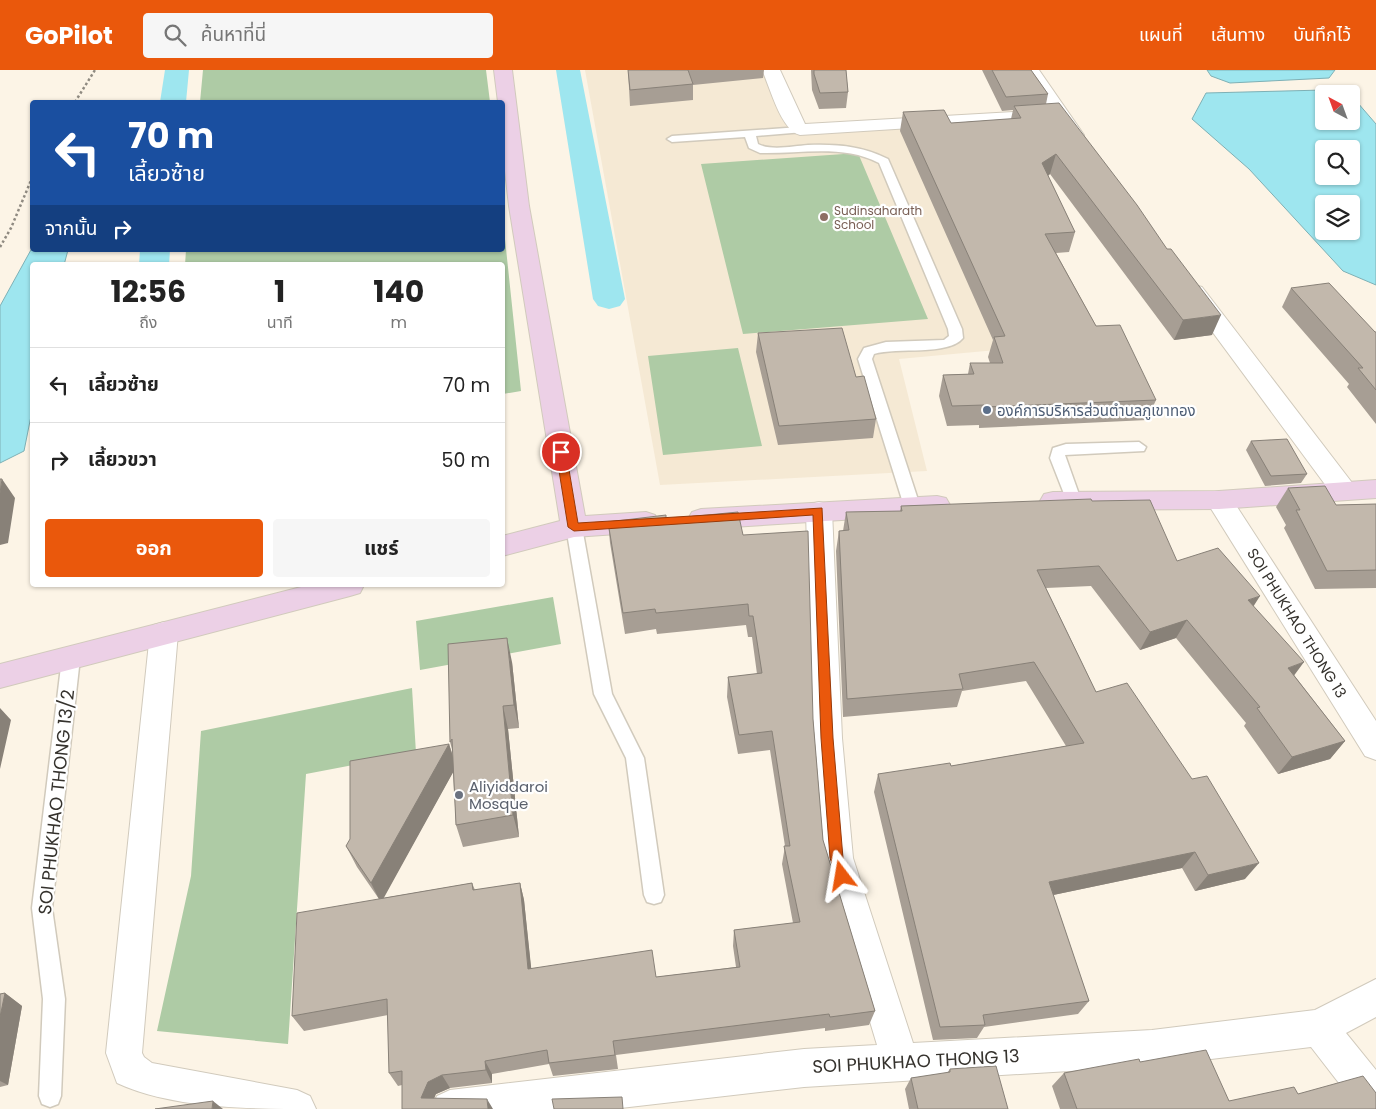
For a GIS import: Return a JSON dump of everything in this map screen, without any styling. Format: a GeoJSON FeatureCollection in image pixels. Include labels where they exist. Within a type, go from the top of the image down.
{"type":"FeatureCollection","features":[{"type":"Feature","properties":{"kind":"street"},"geometry":{"type":"LineString","coordinates":[[503,70],[519,206],[574,527]]}},
{"type":"Feature","properties":{"kind":"street"},"geometry":{"type":"LineString","coordinates":[[772,70],[794,124],[800,130],[1060,115]]}},
{"type":"Feature","properties":{"kind":"street"},"geometry":{"type":"LineString","coordinates":[[1030,70],[1089,154]]}},
{"type":"Feature","properties":{"kind":"street"},"geometry":{"type":"LineString","coordinates":[[1184,279],[1344,490]]}},
{"type":"Feature","properties":{"kind":"street"},"geometry":{"type":"LineString","coordinates":[[1026,502],[1073,500],[1219,500],[1376,489]]}},
{"type":"Feature","properties":{"kind":"street","name":"SOI PHUKHAO THONG 13"},"geometry":{"type":"LineString","coordinates":[[1219,500],[1376,747]]}},
{"type":"Feature","properties":{"kind":"street"},"geometry":{"type":"LineString","coordinates":[[505,545],[574,527],[959,504]]}},
{"type":"Feature","properties":{"kind":"street"},"geometry":{"type":"LineString","coordinates":[[819,511],[827,738],[837,858],[900,1062]]}},
{"type":"Feature","properties":{"kind":"street"},"geometry":{"type":"LineString","coordinates":[[0,676],[342,587]]}},
{"type":"Feature","properties":{"kind":"street"},"geometry":{"type":"LineString","coordinates":[[164,633],[124,1053],[130,1070],[145,1080],[297,1109]]}},
{"type":"Feature","properties":{"kind":"street","name":"SOI PHUKHAO THONG 13"},"geometry":{"type":"LineString","coordinates":[[450,1109],[804,1068],[1152,1048],[1319,1028],[1376,996]]}},
{"type":"Feature","properties":{"kind":"street"},"geometry":{"type":"LineString","coordinates":[[1319,1028],[1376,1100]]}},
{"type":"Feature","properties":{"kind":"lane"},"geometry":{"type":"LineString","coordinates":[[672,139],[800,130]]}},
{"type":"Feature","properties":{"kind":"lane"},"geometry":{"type":"LineString","coordinates":[[750,133],[753,146],[760,150],[857,149],[872,153],[884,161],[955,329],[956,338],[948,344],[886,346],[869,351],[866,359],[912,506]]}},
{"type":"Feature","properties":{"kind":"lane"},"geometry":{"type":"LineString","coordinates":[[1073,500],[1057,458],[1058,452],[1066,449],[1139,447]]}},
{"type":"Feature","properties":{"kind":"lane"},"geometry":{"type":"LineString","coordinates":[[574,527],[603,694],[635,758],[654,895]]}},
{"type":"Feature","properties":{"kind":"lane","name":"SOI PHUKHAO THONG 13/2"},"geometry":{"type":"LineString","coordinates":[[50,1096],[54,999],[42,908],[71,658]]}},
{"type":"Feature","properties":{"kind":"path"},"geometry":{"type":"LineString","coordinates":[[76,100],[94,70]]}},
{"type":"Feature","properties":{"kind":"path"},"geometry":{"type":"LineString","coordinates":[[0,247],[11,228],[30,183]]}},
{"type":"Feature","properties":{"kind":"shaded area","name":"Sudinsaharath School"},"geometry":{"type":"Polygon","coordinates":[[[585,70],[765,70],[794,134],[984,121],[1104,340],[899,359],[927,471],[660,485],[585,70]]]}},
{"type":"Feature","properties":{"kind":"green space"},"geometry":{"type":"Polygon","coordinates":[[[203,70],[486,70],[490,100],[200,100],[203,70]]]}},
{"type":"Feature","properties":{"kind":"green space"},"geometry":{"type":"Polygon","coordinates":[[[858,153],[928,319],[743,334],[701,164],[858,153]]]}},
{"type":"Feature","properties":{"kind":"green space"},"geometry":{"type":"Polygon","coordinates":[[[505,239],[521,391],[505,394],[505,262],[185,262],[186,252],[505,252],[505,239]]]}},
{"type":"Feature","properties":{"kind":"green space"},"geometry":{"type":"Polygon","coordinates":[[[738,348],[762,446],[663,455],[648,356],[738,348]]]}},
{"type":"Feature","properties":{"kind":"green space"},"geometry":{"type":"Polygon","coordinates":[[[553,597],[561,644],[420,670],[416,621],[553,597]]]}},
{"type":"Feature","properties":{"kind":"green space"},"geometry":{"type":"Polygon","coordinates":[[[412,688],[416,753],[306,774],[288,1044],[157,1031],[191,876],[201,731],[412,688]]]}},
{"type":"Feature","properties":{"kind":"water"},"geometry":{"type":"Polygon","coordinates":[[[1207,70],[1335,70],[1329,78],[1230,83],[1211,76],[1207,70]]]}},
{"type":"Feature","properties":{"kind":"water"},"geometry":{"type":"Polygon","coordinates":[[[1315,90],[1315,130],[1360,130],[1360,105],[1376,124],[1376,285],[1343,271],[1249,169],[1192,119],[1206,93],[1315,90]]]}},
{"type":"Feature","properties":{"kind":"water"},"geometry":{"type":"Polygon","coordinates":[[[30,252],[67,252],[65,262],[30,262],[30,421],[24,451],[0,463],[0,306],[30,252]]]}},
{"type":"Feature","properties":{"kind":"building"},"geometry":{"type":"Polygon","coordinates":[[[628,70],[688,70],[693,84],[630,90],[628,70]]]}},
{"type":"Feature","properties":{"kind":"building"},"geometry":{"type":"Polygon","coordinates":[[[814,70],[846,70],[848,92],[820,93],[814,70]]]}},
{"type":"Feature","properties":{"kind":"building"},"geometry":{"type":"Polygon","coordinates":[[[992,70],[1031,70],[1048,94],[1006,97],[992,70]]]}},
{"type":"Feature","properties":{"kind":"building"},"geometry":{"type":"Polygon","coordinates":[[[1059,103],[1137,205],[1167,249],[1171,249],[1221,315],[1183,320],[1056,154],[1042,163],[1075,232],[1045,234],[1096,326],[1120,325],[1156,400],[985,407],[984,405],[952,406],[943,375],[974,374],[970,363],[1003,363],[994,337],[1005,336],[903,112],[944,110],[951,123],[1021,118],[1014,106],[1059,103]]]}},
{"type":"Feature","properties":{"kind":"building"},"geometry":{"type":"Polygon","coordinates":[[[1329,283],[1376,332],[1376,390],[1358,368],[1363,368],[1291,288],[1329,283]]]}},
{"type":"Feature","properties":{"kind":"building"},"geometry":{"type":"Polygon","coordinates":[[[842,328],[856,377],[864,376],[876,419],[779,426],[758,333],[842,328]]]}},
{"type":"Feature","properties":{"kind":"building"},"geometry":{"type":"Polygon","coordinates":[[[1287,439],[1307,474],[1271,476],[1251,441],[1287,439]]]}},
{"type":"Feature","properties":{"kind":"building"},"geometry":{"type":"Polygon","coordinates":[[[1325,486],[1336,505],[1376,504],[1376,570],[1327,571],[1296,510],[1300,510],[1288,488],[1325,486]]]}},
{"type":"Feature","properties":{"kind":"building"},"geometry":{"type":"Polygon","coordinates":[[[1091,499],[1092,501],[1150,500],[1177,561],[1218,548],[1260,596],[1248,600],[1304,662],[1288,668],[1345,741],[1292,757],[1257,708],[1260,707],[1187,620],[1150,632],[1099,566],[1037,570],[1096,692],[1127,683],[1192,779],[1207,776],[1259,863],[1208,875],[1195,852],[1049,882],[1089,1001],[983,1015],[985,1025],[940,1027],[878,774],[950,763],[951,766],[1084,743],[1034,662],[959,674],[963,689],[847,699],[839,531],[849,530],[846,512],[902,511],[901,506],[1091,499]]]}},
{"type":"Feature","properties":{"kind":"building"},"geometry":{"type":"Polygon","coordinates":[[[738,512],[743,535],[808,531],[813,719],[823,840],[875,1011],[830,1017],[829,1014],[613,1041],[615,1055],[549,1063],[547,1050],[485,1061],[486,1070],[442,1075],[428,1082],[421,1098],[487,1099],[488,1109],[402,1109],[402,1071],[389,1073],[387,999],[292,1016],[297,913],[472,883],[473,890],[520,883],[528,969],[652,950],[656,977],[740,967],[734,930],[800,922],[784,846],[790,846],[772,731],[739,735],[728,677],[762,673],[753,616],[749,616],[748,604],[656,613],[655,609],[623,613],[608,522],[666,515],[666,519],[738,512]]]}},
{"type":"Feature","properties":{"kind":"building"},"geometry":{"type":"Polygon","coordinates":[[[507,638],[514,705],[503,706],[513,815],[456,825],[452,739],[450,742],[448,644],[507,638]]]}},
{"type":"Feature","properties":{"kind":"building"},"geometry":{"type":"Polygon","coordinates":[[[449,744],[371,883],[346,846],[350,839],[350,761],[449,744]]]}},
{"type":"Feature","properties":{"kind":"building"},"geometry":{"type":"Polygon","coordinates":[[[5,993],[0,1017],[0,994],[5,993]]]}},
{"type":"Feature","properties":{"kind":"building"},"geometry":{"type":"Polygon","coordinates":[[[1206,1050],[1229,1101],[1294,1087],[1298,1094],[1363,1076],[1376,1093],[1376,1109],[1077,1109],[1064,1073],[1139,1059],[1140,1062],[1206,1050]]]}},
{"type":"Feature","properties":{"kind":"building"},"geometry":{"type":"Polygon","coordinates":[[[996,1066],[1008,1109],[918,1109],[911,1078],[950,1072],[950,1069],[996,1066]]]}},
{"type":"Feature","properties":{"kind":"building"},"geometry":{"type":"Polygon","coordinates":[[[622,1097],[623,1109],[554,1109],[552,1099],[622,1097]]]}},
{"type":"Feature","properties":{"kind":"building"},"geometry":{"type":"Polygon","coordinates":[[[213,1101],[212,1109],[155,1109],[213,1101]]]}},
{"type":"Feature","properties":{"kind":"waterway"},"geometry":{"type":"LineString","coordinates":[[173,100],[177,70]]}},
{"type":"Feature","properties":{"kind":"waterway"},"geometry":{"type":"LineString","coordinates":[[568,70],[609,299]]}},
{"type":"Feature","properties":{"kind":"waterway"},"geometry":{"type":"LineString","coordinates":[[154,262],[155,252]]}},
{"type":"Feature","properties":{"kind":"place","name":"Sudinsaharath School"},"geometry":{"type":"Point","coordinates":[824,217]}},
{"type":"Feature","properties":{"kind":"place","name":"องค์การบริหารส่วนตำบลภูเขาทอง"},"geometry":{"type":"Point","coordinates":[987,410]}},
{"type":"Feature","properties":{"kind":"place","name":"Aliyiddaroi Mosque"},"geometry":{"type":"Point","coordinates":[459,795]}},
{"type":"Feature","properties":{"kind":"route"},"geometry":{"type":"LineString","coordinates":[[561,452],[574,527],[819,511],[827,738],[837,858],[842,876]]}}]}
